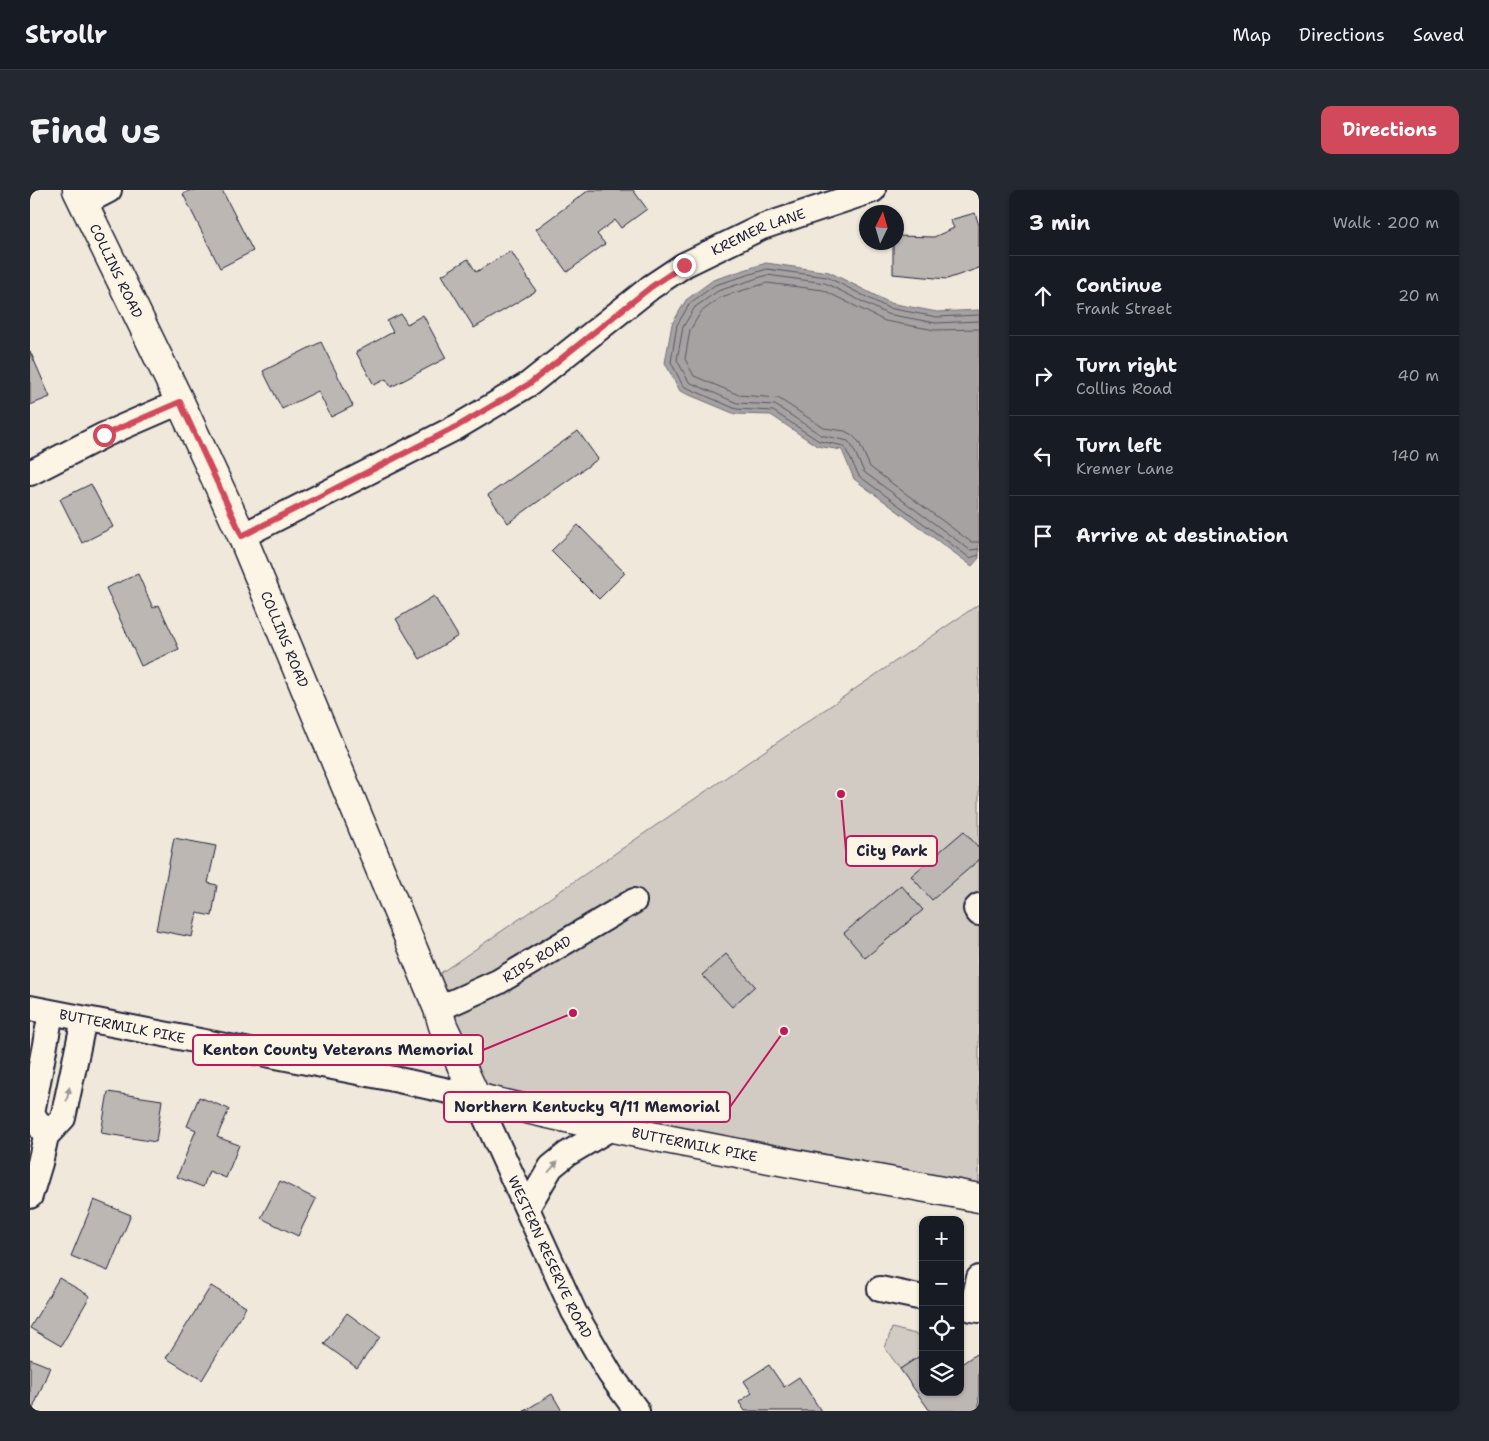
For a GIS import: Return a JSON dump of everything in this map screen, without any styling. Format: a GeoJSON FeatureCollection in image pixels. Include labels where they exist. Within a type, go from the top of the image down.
{"type":"FeatureCollection","features":[{"type":"Feature","properties":{"kind":"main road","name":"COLLINS ROAD"},"geometry":{"type":"LineString","coordinates":[[80,197],[180,402],[242,536],[438,1009],[443,1026],[476,1097]]}},
{"type":"Feature","properties":{"kind":"main road","name":"BUTTERMILK PIKE"},"geometry":{"type":"LineString","coordinates":[[476,1097],[610,1128],[979,1198]]}},
{"type":"Feature","properties":{"kind":"street"},"geometry":{"type":"LineString","coordinates":[[80,197],[109,190]]}},
{"type":"Feature","properties":{"kind":"street","name":"KREMER LANE"},"geometry":{"type":"LineString","coordinates":[[242,536],[456,427],[529,384],[651,287],[684,265],[762,227],[873,190]]}},
{"type":"Feature","properties":{"kind":"street"},"geometry":{"type":"LineString","coordinates":[[30,473],[104,435],[180,402]]}},
{"type":"Feature","properties":{"kind":"street","name":"RIPS ROAD"},"geometry":{"type":"LineString","coordinates":[[438,1009],[498,982],[634,902]]}},
{"type":"Feature","properties":{"kind":"street"},"geometry":{"type":"LineString","coordinates":[[979,906],[976,909],[979,913]]}},
{"type":"Feature","properties":{"kind":"street"},"geometry":{"type":"LineString","coordinates":[[40,1010],[32,1113],[46,1136]]}},
{"type":"Feature","properties":{"kind":"street","name":"BUTTERMILK PIKE"},"geometry":{"type":"LineString","coordinates":[[40,1010],[394,1079],[476,1097]]}},
{"type":"Feature","properties":{"kind":"street"},"geometry":{"type":"LineString","coordinates":[[30,1196],[46,1136],[63,1118],[84,1019]]}},
{"type":"Feature","properties":{"kind":"street","name":"WESTERN RESERVE ROAD"},"geometry":{"type":"LineString","coordinates":[[476,1097],[574,1312],[610,1374],[636,1411]]}},
{"type":"Feature","properties":{"kind":"street"},"geometry":{"type":"LineString","coordinates":[[527,1208],[551,1168],[567,1154],[610,1128]]}},
{"type":"Feature","properties":{"kind":"street"},"geometry":{"type":"LineString","coordinates":[[970,1308],[979,1278]]}},
{"type":"Feature","properties":{"kind":"street"},"geometry":{"type":"LineString","coordinates":[[880,1289],[919,1297]]}},
{"type":"Feature","properties":{"kind":"shaded area"},"geometry":{"type":"Polygon","coordinates":[[[979,604],[979,1198],[476,1097],[426,983],[979,604]]]}},
{"type":"Feature","properties":{"kind":"shaded area"},"geometry":{"type":"Polygon","coordinates":[[[892,1328],[919,1335],[919,1357],[900,1369],[885,1348],[892,1328]]]}},
{"type":"Feature","properties":{"kind":"water"},"geometry":{"type":"Polygon","coordinates":[[[766,263],[829,272],[890,303],[937,312],[979,310],[979,558],[972,566],[854,479],[842,450],[817,446],[771,415],[735,414],[680,391],[665,363],[672,324],[686,300],[713,280],[766,263]]]}},
{"type":"Feature","properties":{"kind":"building"},"geometry":{"type":"Polygon","coordinates":[[[191,190],[222,190],[253,251],[220,268],[183,194],[191,190]]]}},
{"type":"Feature","properties":{"kind":"building"},"geometry":{"type":"Polygon","coordinates":[[[589,190],[633,190],[647,209],[621,228],[615,220],[597,234],[605,244],[567,272],[536,229],[589,190]]]}},
{"type":"Feature","properties":{"kind":"building"},"geometry":{"type":"Polygon","coordinates":[[[975,213],[979,225],[979,268],[947,279],[893,274],[893,250],[904,250],[904,236],[934,237],[954,228],[950,220],[975,213]]]}},
{"type":"Feature","properties":{"kind":"building"},"geometry":{"type":"Polygon","coordinates":[[[511,251],[536,291],[474,328],[442,275],[468,259],[476,272],[511,251]]]}},
{"type":"Feature","properties":{"kind":"building"},"geometry":{"type":"Polygon","coordinates":[[[401,314],[407,324],[423,315],[446,358],[391,387],[386,379],[374,385],[356,352],[393,332],[387,321],[401,314]]]}},
{"type":"Feature","properties":{"kind":"building"},"geometry":{"type":"Polygon","coordinates":[[[321,342],[353,406],[331,417],[318,391],[282,409],[263,371],[321,342]]]}},
{"type":"Feature","properties":{"kind":"building"},"geometry":{"type":"Polygon","coordinates":[[[30,351],[50,397],[30,405],[30,351]]]}},
{"type":"Feature","properties":{"kind":"building"},"geometry":{"type":"Polygon","coordinates":[[[578,431],[598,459],[508,523],[488,495],[578,431]]]}},
{"type":"Feature","properties":{"kind":"building"},"geometry":{"type":"Polygon","coordinates":[[[91,484],[113,527],[82,543],[60,499],[91,484]]]}},
{"type":"Feature","properties":{"kind":"building"},"geometry":{"type":"Polygon","coordinates":[[[578,525],[625,573],[599,599],[551,551],[578,525]]]}},
{"type":"Feature","properties":{"kind":"building"},"geometry":{"type":"Polygon","coordinates":[[[138,574],[153,608],[159,605],[179,649],[141,666],[106,588],[138,574]]]}},
{"type":"Feature","properties":{"kind":"building"},"geometry":{"type":"Polygon","coordinates":[[[434,596],[458,636],[420,659],[396,619],[434,596]]]}},
{"type":"Feature","properties":{"kind":"building"},"geometry":{"type":"Polygon","coordinates":[[[964,831],[979,848],[979,860],[932,900],[911,876],[964,831]]]}},
{"type":"Feature","properties":{"kind":"building"},"geometry":{"type":"Polygon","coordinates":[[[174,838],[216,846],[208,883],[217,885],[212,916],[197,913],[192,937],[156,930],[174,838]]]}},
{"type":"Feature","properties":{"kind":"building"},"geometry":{"type":"Polygon","coordinates":[[[901,885],[923,910],[865,958],[844,933],[901,885]]]}},
{"type":"Feature","properties":{"kind":"building"},"geometry":{"type":"Polygon","coordinates":[[[726,954],[755,986],[732,1007],[702,975],[726,954]]]}},
{"type":"Feature","properties":{"kind":"building"},"geometry":{"type":"Polygon","coordinates":[[[108,1092],[162,1100],[156,1142],[101,1133],[108,1092]]]}},
{"type":"Feature","properties":{"kind":"building"},"geometry":{"type":"Polygon","coordinates":[[[199,1097],[229,1109],[217,1137],[239,1145],[226,1178],[209,1171],[203,1187],[177,1177],[196,1130],[187,1126],[199,1097]]]}},
{"type":"Feature","properties":{"kind":"building"},"geometry":{"type":"Polygon","coordinates":[[[280,1181],[316,1199],[298,1236],[261,1218],[280,1181]]]}},
{"type":"Feature","properties":{"kind":"building"},"geometry":{"type":"Polygon","coordinates":[[[94,1200],[131,1215],[108,1271],[71,1256],[94,1200]]]}},
{"type":"Feature","properties":{"kind":"building"},"geometry":{"type":"Polygon","coordinates":[[[59,1278],[90,1296],[61,1346],[30,1328],[59,1278]]]}},
{"type":"Feature","properties":{"kind":"building"},"geometry":{"type":"Polygon","coordinates":[[[211,1286],[246,1307],[202,1380],[166,1358],[211,1286]]]}},
{"type":"Feature","properties":{"kind":"building"},"geometry":{"type":"Polygon","coordinates":[[[347,1313],[380,1337],[357,1368],[324,1344],[347,1313]]]}},
{"type":"Feature","properties":{"kind":"building"},"geometry":{"type":"Polygon","coordinates":[[[976,1354],[979,1358],[979,1411],[930,1411],[919,1396],[964,1396],[964,1362],[976,1354]]]}},
{"type":"Feature","properties":{"kind":"building"},"geometry":{"type":"Polygon","coordinates":[[[919,1357],[919,1396],[900,1369],[919,1357]]]}},
{"type":"Feature","properties":{"kind":"building"},"geometry":{"type":"Polygon","coordinates":[[[30,1359],[50,1367],[32,1411],[30,1411],[30,1359]]]}},
{"type":"Feature","properties":{"kind":"building"},"geometry":{"type":"Polygon","coordinates":[[[769,1365],[784,1387],[799,1377],[821,1411],[745,1411],[739,1402],[752,1393],[744,1381],[769,1365]]]}},
{"type":"Feature","properties":{"kind":"building"},"geometry":{"type":"Polygon","coordinates":[[[552,1394],[562,1411],[524,1411],[552,1394]]]}},
{"type":"Feature","properties":{"kind":"place","name":"City Park"},"geometry":{"type":"Point","coordinates":[841,794]}},
{"type":"Feature","properties":{"kind":"place","name":"Kenton County Veterans Memorial"},"geometry":{"type":"Point","coordinates":[573,1013]}},
{"type":"Feature","properties":{"kind":"place","name":"Northern Kentucky 9/11 Memorial"},"geometry":{"type":"Point","coordinates":[784,1031]}},
{"type":"Feature","properties":{"kind":"route"},"geometry":{"type":"LineString","coordinates":[[104,435],[180,402],[242,536],[456,427],[529,384],[651,287],[684,265]]}}]}
